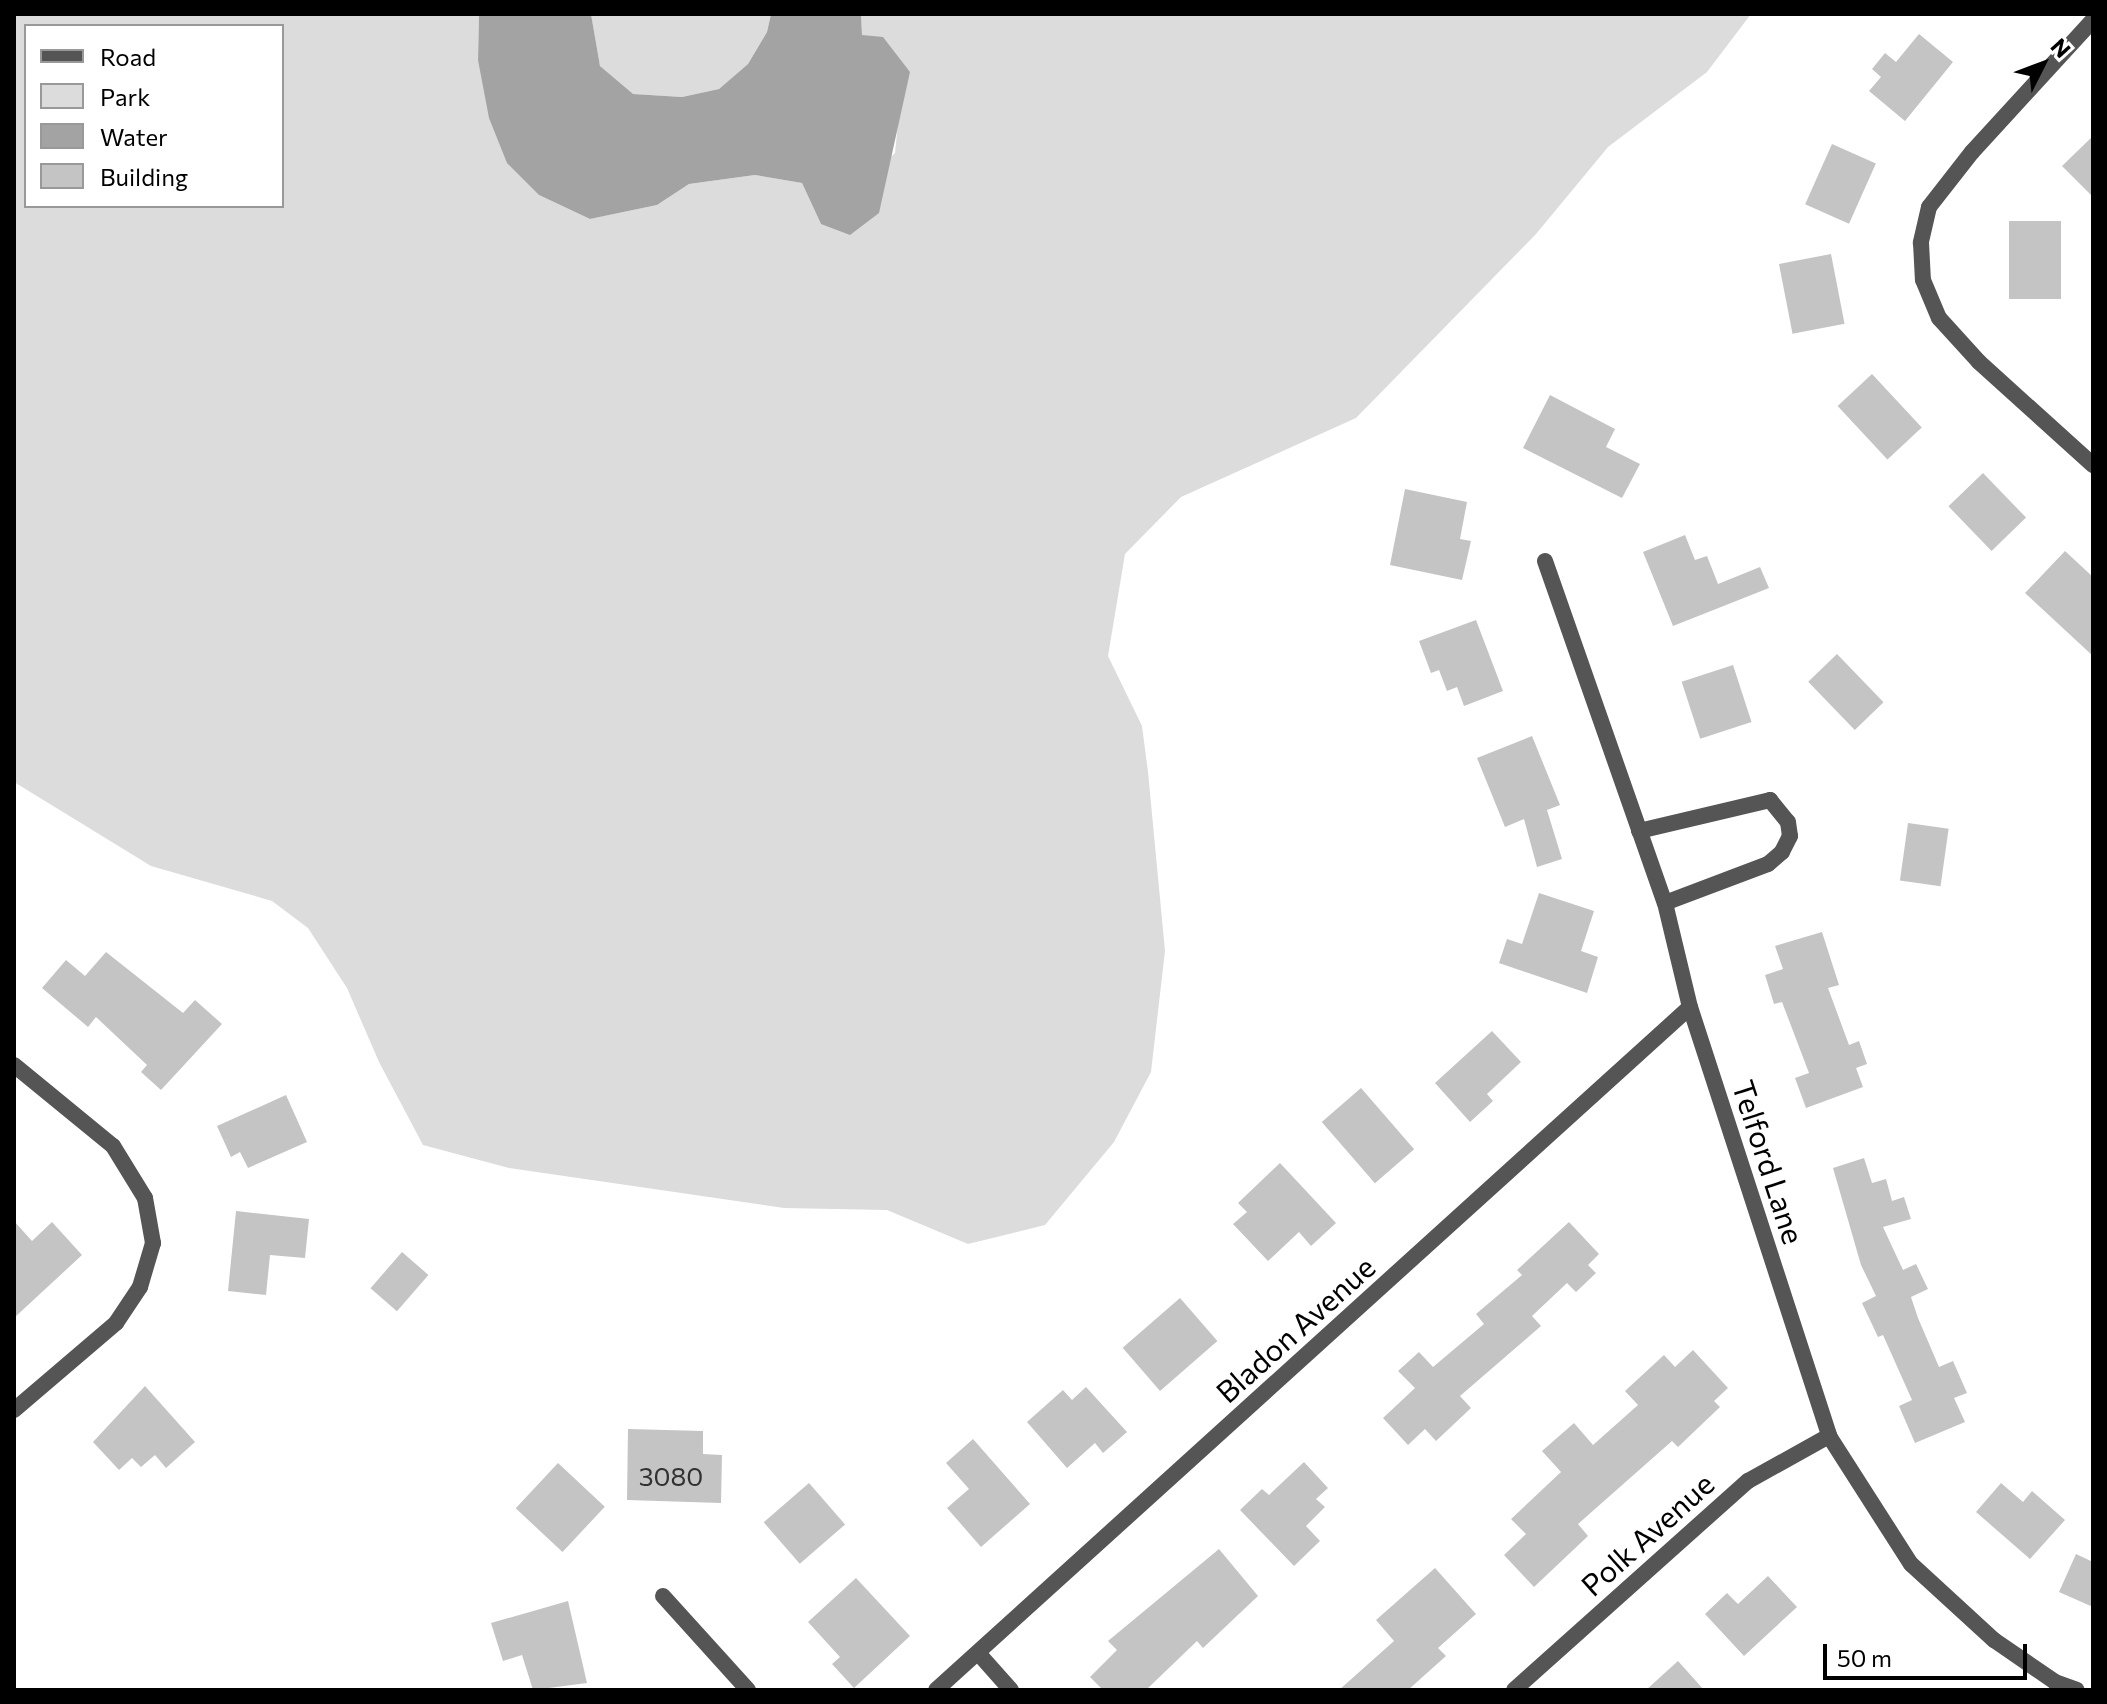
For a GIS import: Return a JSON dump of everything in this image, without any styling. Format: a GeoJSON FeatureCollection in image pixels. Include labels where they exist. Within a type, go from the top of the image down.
{"type":"FeatureCollection","features":[{"type":"Feature","properties":{"kind":"street"},"geometry":{"type":"LineString","coordinates":[[2093,20],[1929,207],[1921,243],[1923,280],[1939,318],[1979,362],[2093,465]]}},
{"type":"Feature","properties":{"kind":"street","name":"Telford Lane"},"geometry":{"type":"LineString","coordinates":[[1545,561],[1665,903],[1690,1007],[1829,1436],[1911,1564],[1994,1640],[2053,1686],[2077,1690]]}},
{"type":"Feature","properties":{"kind":"street"},"geometry":{"type":"LineString","coordinates":[[1639,831],[1770,800],[1788,822],[1790,836],[1782,852],[1768,864],[1665,903]]}},
{"type":"Feature","properties":{"kind":"street","name":"Bladon Avenue"},"geometry":{"type":"LineString","coordinates":[[936,1690],[1690,1007]]}},
{"type":"Feature","properties":{"kind":"street"},"geometry":{"type":"LineString","coordinates":[[14,1065],[113,1146],[145,1198],[153,1243],[140,1287],[116,1323],[14,1410]]}},
{"type":"Feature","properties":{"kind":"street","name":"Polk Avenue"},"geometry":{"type":"LineString","coordinates":[[1514,1690],[1748,1481],[1829,1436]]}},
{"type":"Feature","properties":{"kind":"street"},"geometry":{"type":"LineString","coordinates":[[663,1596],[748,1690]]}},
{"type":"Feature","properties":{"kind":"street"},"geometry":{"type":"LineString","coordinates":[[979,1654],[1011,1690]]}},
{"type":"Feature","properties":{"kind":"green space"},"geometry":{"type":"Polygon","coordinates":[[[14,14],[479,14],[478,60],[539,195],[590,219],[657,205],[689,184],[755,175],[802,183],[821,224],[895,153],[900,103],[910,72],[862,35],[861,14],[1751,14],[1707,72],[1608,147],[1536,234],[1356,418],[1181,497],[1125,554],[1108,656],[1142,726],[1148,772],[1165,951],[1151,1072],[1114,1142],[1045,1225],[968,1244],[887,1210],[784,1208],[509,1168],[423,1145],[379,1062],[347,988],[308,928],[272,901],[151,866],[14,782],[14,14]]]}},
{"type":"Feature","properties":{"kind":"green space"},"geometry":{"type":"Polygon","coordinates":[[[591,14],[771,14],[767,32],[748,64],[719,89],[682,97],[632,94],[600,66],[591,14]]]}},
{"type":"Feature","properties":{"kind":"water"},"geometry":{"type":"Polygon","coordinates":[[[479,14],[591,14],[600,66],[633,94],[682,97],[719,89],[748,64],[767,32],[771,14],[861,14],[862,35],[883,37],[910,72],[879,213],[850,235],[821,224],[802,183],[755,175],[689,184],[657,205],[590,219],[539,195],[507,163],[489,118],[478,60],[479,14]]]}},
{"type":"Feature","properties":{"kind":"building"},"geometry":{"type":"Polygon","coordinates":[[[1919,34],[1953,62],[1905,121],[1869,91],[1881,77],[1872,69],[1885,53],[1896,62],[1919,34]]]}},
{"type":"Feature","properties":{"kind":"building"},"geometry":{"type":"Polygon","coordinates":[[[2093,136],[2093,197],[2062,166],[2093,136]]]}},
{"type":"Feature","properties":{"kind":"building"},"geometry":{"type":"Polygon","coordinates":[[[1832,144],[1876,164],[1849,224],[1805,204],[1832,144]]]}},
{"type":"Feature","properties":{"kind":"building"},"geometry":{"type":"Polygon","coordinates":[[[2009,221],[2061,221],[2061,299],[2009,299],[2009,221]]]}},
{"type":"Feature","properties":{"kind":"building"},"geometry":{"type":"Polygon","coordinates":[[[1831,254],[1845,324],[1793,334],[1779,264],[1831,254]]]}},
{"type":"Feature","properties":{"kind":"building"},"geometry":{"type":"Polygon","coordinates":[[[1872,374],[1922,427],[1887,459],[1838,406],[1872,374]]]}},
{"type":"Feature","properties":{"kind":"building"},"geometry":{"type":"Polygon","coordinates":[[[1550,395],[1615,429],[1606,447],[1640,464],[1622,498],[1523,448],[1550,395]]]}},
{"type":"Feature","properties":{"kind":"building"},"geometry":{"type":"Polygon","coordinates":[[[1983,473],[2026,518],[1992,551],[1948,506],[1983,473]]]}},
{"type":"Feature","properties":{"kind":"building"},"geometry":{"type":"Polygon","coordinates":[[[1405,489],[1467,502],[1460,539],[1471,541],[1462,580],[1390,565],[1405,489]]]}},
{"type":"Feature","properties":{"kind":"building"},"geometry":{"type":"Polygon","coordinates":[[[1685,535],[1695,560],[1707,556],[1718,584],[1760,567],[1769,588],[1673,626],[1643,552],[1685,535]]]}},
{"type":"Feature","properties":{"kind":"building"},"geometry":{"type":"Polygon","coordinates":[[[2065,551],[2093,577],[2093,656],[2025,593],[2065,551]]]}},
{"type":"Feature","properties":{"kind":"building"},"geometry":{"type":"Polygon","coordinates":[[[1476,620],[1503,691],[1464,706],[1457,687],[1447,691],[1439,670],[1431,673],[1419,641],[1476,620]]]}},
{"type":"Feature","properties":{"kind":"building"},"geometry":{"type":"Polygon","coordinates":[[[1837,654],[1884,702],[1855,730],[1808,682],[1837,654]]]}},
{"type":"Feature","properties":{"kind":"building"},"geometry":{"type":"Polygon","coordinates":[[[1733,665],[1752,722],[1700,739],[1682,682],[1733,665]]]}},
{"type":"Feature","properties":{"kind":"building"},"geometry":{"type":"Polygon","coordinates":[[[1532,736],[1560,805],[1547,810],[1562,859],[1537,867],[1524,819],[1505,827],[1477,758],[1532,736]]]}},
{"type":"Feature","properties":{"kind":"building"},"geometry":{"type":"Polygon","coordinates":[[[1908,823],[1949,829],[1941,886],[1900,880],[1908,823]]]}},
{"type":"Feature","properties":{"kind":"building"},"geometry":{"type":"Polygon","coordinates":[[[1539,893],[1594,911],[1581,951],[1598,957],[1587,993],[1499,963],[1507,939],[1522,944],[1539,893]]]}},
{"type":"Feature","properties":{"kind":"building"},"geometry":{"type":"Polygon","coordinates":[[[1822,932],[1839,985],[1828,988],[1849,1045],[1859,1041],[1867,1064],[1856,1068],[1863,1087],[1806,1108],[1795,1078],[1809,1073],[1782,1002],[1774,1004],[1765,975],[1783,969],[1775,946],[1822,932]]]}},
{"type":"Feature","properties":{"kind":"building"},"geometry":{"type":"Polygon","coordinates":[[[106,952],[183,1013],[195,1000],[222,1024],[161,1090],[141,1072],[147,1065],[96,1017],[88,1027],[42,988],[66,960],[85,976],[106,952]]]}},
{"type":"Feature","properties":{"kind":"building"},"geometry":{"type":"Polygon","coordinates":[[[1492,1031],[1521,1062],[1487,1094],[1493,1101],[1470,1122],[1435,1083],[1492,1031]]]}},
{"type":"Feature","properties":{"kind":"building"},"geometry":{"type":"Polygon","coordinates":[[[1361,1088],[1414,1149],[1375,1183],[1322,1122],[1361,1088]]]}},
{"type":"Feature","properties":{"kind":"building"},"geometry":{"type":"Polygon","coordinates":[[[286,1095],[307,1142],[248,1168],[240,1152],[231,1157],[217,1126],[286,1095]]]}},
{"type":"Feature","properties":{"kind":"building"},"geometry":{"type":"Polygon","coordinates":[[[1864,1158],[1872,1183],[1886,1179],[1892,1201],[1904,1197],[1911,1219],[1883,1227],[1903,1270],[1916,1264],[1928,1289],[1911,1297],[1939,1367],[1953,1361],[1967,1393],[1954,1398],[1965,1422],[1915,1443],[1899,1406],[1912,1400],[1883,1335],[1878,1337],[1862,1303],[1876,1296],[1861,1265],[1833,1168],[1864,1158]]]}},
{"type":"Feature","properties":{"kind":"building"},"geometry":{"type":"Polygon","coordinates":[[[1280,1163],[1336,1223],[1311,1246],[1299,1232],[1268,1261],[1233,1224],[1247,1212],[1238,1203],[1280,1163]]]}},
{"type":"Feature","properties":{"kind":"building"},"geometry":{"type":"Polygon","coordinates":[[[236,1211],[309,1219],[305,1258],[270,1255],[266,1295],[228,1291],[236,1211]]]}},
{"type":"Feature","properties":{"kind":"building"},"geometry":{"type":"Polygon","coordinates":[[[14,1221],[32,1241],[52,1222],[82,1255],[14,1318],[14,1221]]]}},
{"type":"Feature","properties":{"kind":"building"},"geometry":{"type":"Polygon","coordinates":[[[1569,1222],[1599,1254],[1588,1265],[1596,1273],[1576,1292],[1567,1283],[1532,1316],[1541,1326],[1460,1396],[1471,1408],[1436,1441],[1425,1429],[1408,1445],[1383,1418],[1415,1388],[1398,1371],[1419,1352],[1433,1367],[1484,1324],[1476,1314],[1522,1275],[1517,1270],[1569,1222]]]}},
{"type":"Feature","properties":{"kind":"building"},"geometry":{"type":"Polygon","coordinates":[[[402,1252],[428,1275],[397,1311],[371,1288],[402,1252]]]}},
{"type":"Feature","properties":{"kind":"building"},"geometry":{"type":"Polygon","coordinates":[[[1180,1298],[1217,1341],[1160,1391],[1123,1348],[1180,1298]]]}},
{"type":"Feature","properties":{"kind":"building"},"geometry":{"type":"Polygon","coordinates":[[[1693,1350],[1728,1388],[1714,1401],[1720,1407],[1678,1447],[1672,1441],[1578,1524],[1588,1536],[1534,1587],[1504,1555],[1526,1534],[1511,1519],[1561,1472],[1542,1451],[1574,1423],[1593,1445],[1638,1405],[1625,1391],[1664,1355],[1675,1367],[1693,1350]]]}},
{"type":"Feature","properties":{"kind":"building"},"geometry":{"type":"Polygon","coordinates":[[[145,1386],[195,1442],[166,1468],[155,1455],[141,1467],[132,1458],[119,1470],[93,1442],[145,1386]]]}},
{"type":"Feature","properties":{"kind":"building"},"geometry":{"type":"Polygon","coordinates":[[[1086,1387],[1127,1432],[1103,1453],[1095,1443],[1067,1468],[1027,1422],[1063,1390],[1072,1400],[1086,1387]]]}},
{"type":"Feature","properties":{"kind":"building"},"geometry":{"type":"Polygon","coordinates":[[[628,1429],[703,1431],[703,1454],[722,1455],[721,1503],[627,1500],[628,1429]]]}},
{"type":"Feature","properties":{"kind":"building"},"geometry":{"type":"Polygon","coordinates":[[[973,1439],[1030,1504],[981,1547],[947,1508],[969,1489],[946,1463],[973,1439]]]}},
{"type":"Feature","properties":{"kind":"building"},"geometry":{"type":"Polygon","coordinates":[[[1304,1462],[1328,1488],[1316,1499],[1325,1507],[1306,1526],[1320,1541],[1294,1566],[1240,1510],[1262,1489],[1269,1495],[1304,1462]]]}},
{"type":"Feature","properties":{"kind":"building"},"geometry":{"type":"Polygon","coordinates":[[[558,1463],[605,1507],[563,1552],[516,1508],[558,1463]]]}},
{"type":"Feature","properties":{"kind":"building"},"geometry":{"type":"Polygon","coordinates":[[[809,1483],[845,1525],[800,1564],[764,1522],[809,1483]]]}},
{"type":"Feature","properties":{"kind":"building"},"geometry":{"type":"Polygon","coordinates":[[[2001,1483],[2023,1502],[2032,1491],[2065,1520],[2030,1559],[1976,1512],[2001,1483]]]}},
{"type":"Feature","properties":{"kind":"building"},"geometry":{"type":"Polygon","coordinates":[[[1219,1549],[1258,1596],[1203,1648],[1197,1641],[1146,1690],[1103,1690],[1090,1677],[1117,1650],[1108,1641],[1219,1549]]]}},
{"type":"Feature","properties":{"kind":"building"},"geometry":{"type":"Polygon","coordinates":[[[2076,1554],[2093,1562],[2093,1607],[2059,1592],[2076,1554]]]}},
{"type":"Feature","properties":{"kind":"building"},"geometry":{"type":"Polygon","coordinates":[[[1435,1568],[1476,1614],[1438,1648],[1446,1656],[1408,1690],[1339,1690],[1394,1641],[1376,1620],[1435,1568]]]}},
{"type":"Feature","properties":{"kind":"building"},"geometry":{"type":"Polygon","coordinates":[[[1768,1576],[1797,1607],[1744,1656],[1705,1614],[1727,1593],[1738,1604],[1768,1576]]]}},
{"type":"Feature","properties":{"kind":"building"},"geometry":{"type":"Polygon","coordinates":[[[856,1578],[910,1636],[854,1688],[832,1664],[840,1657],[808,1622],[856,1578]]]}},
{"type":"Feature","properties":{"kind":"building"},"geometry":{"type":"Polygon","coordinates":[[[568,1601],[587,1683],[533,1690],[522,1655],[503,1661],[491,1623],[568,1601]]]}},
{"type":"Feature","properties":{"kind":"building"},"geometry":{"type":"Polygon","coordinates":[[[1678,1661],[1704,1690],[1646,1690],[1678,1661]]]}}]}
